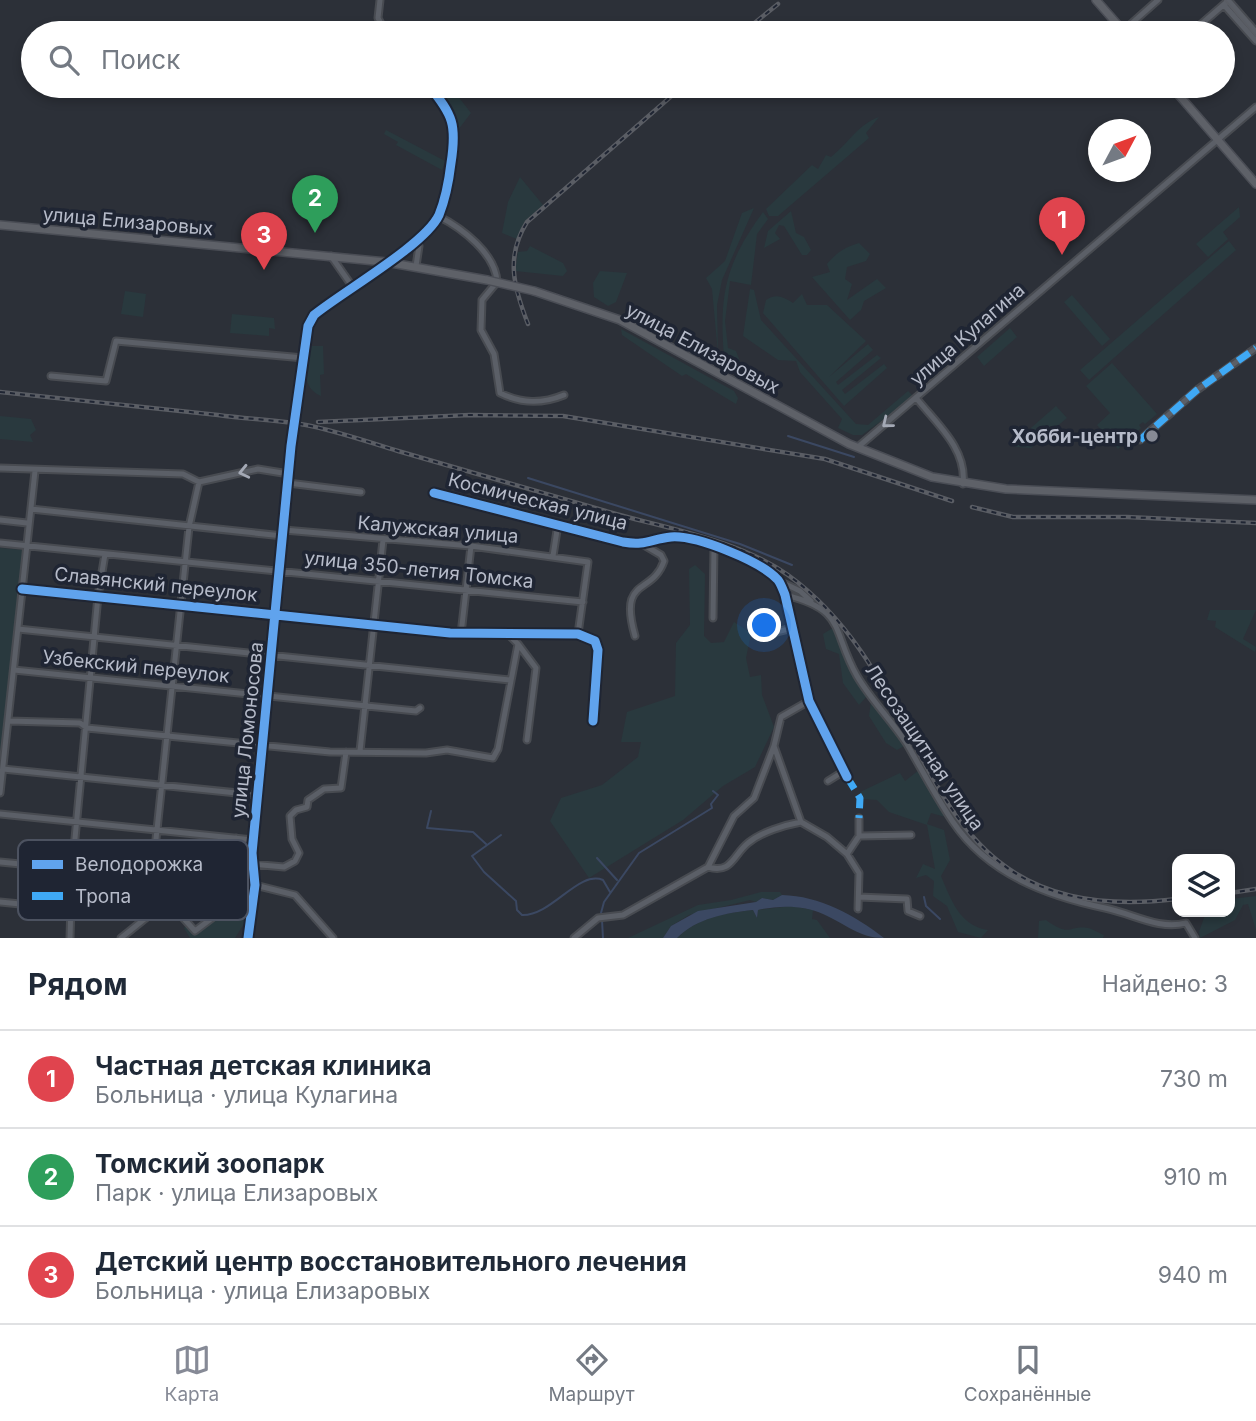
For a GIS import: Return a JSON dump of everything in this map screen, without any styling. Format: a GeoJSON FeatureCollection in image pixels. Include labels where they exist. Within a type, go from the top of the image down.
{"type":"FeatureCollection","features":[{"type":"Feature","properties":{"kind":"main road"},"geometry":{"type":"LineString","coordinates":[[1096,0],[1114,21]]}},
{"type":"Feature","properties":{"kind":"main road"},"geometry":{"type":"LineString","coordinates":[[1181,98],[1256,184]]}},
{"type":"Feature","properties":{"kind":"main road","name":"улица Елизаровых"},"geometry":{"type":"LineString","coordinates":[[0,225],[386,262],[487,280],[577,304],[644,331],[858,447],[899,466],[964,484],[1006,489],[1256,500]]}},
{"type":"Feature","properties":{"kind":"street"},"geometry":{"type":"LineString","coordinates":[[380,0],[380,21]]}},
{"type":"Feature","properties":{"kind":"street"},"geometry":{"type":"LineString","coordinates":[[1136,21],[1158,0]]}},
{"type":"Feature","properties":{"kind":"street"},"geometry":{"type":"LineString","coordinates":[[1227,1],[1256,32]]}},
{"type":"Feature","properties":{"kind":"street"},"geometry":{"type":"LineString","coordinates":[[1204,21],[1227,1]]}},
{"type":"Feature","properties":{"kind":"street"},"geometry":{"type":"LineString","coordinates":[[1227,1],[1256,41]]}},
{"type":"Feature","properties":{"kind":"street"},"geometry":{"type":"LineString","coordinates":[[438,98],[450,113],[454,127],[450,175],[438,216],[462,230],[492,262],[497,273],[497,282],[482,300],[481,330],[494,354],[500,393],[526,402],[550,401],[564,395]]}},
{"type":"Feature","properties":{"kind":"street","name":"улица Кулагина"},"geometry":{"type":"LineString","coordinates":[[858,447],[1256,107]]}},
{"type":"Feature","properties":{"kind":"street","name":"улица Ломоносова"},"geometry":{"type":"LineString","coordinates":[[247,938],[254,899],[253,840],[288,483],[310,320],[415,241],[438,216]]}},
{"type":"Feature","properties":{"kind":"street"},"geometry":{"type":"LineString","coordinates":[[415,241],[419,246],[416,267]]}},
{"type":"Feature","properties":{"kind":"street"},"geometry":{"type":"LineString","coordinates":[[331,256],[352,286]]}},
{"type":"Feature","properties":{"kind":"street"},"geometry":{"type":"LineString","coordinates":[[51,376],[106,382],[116,341],[304,358]]}},
{"type":"Feature","properties":{"kind":"street"},"geometry":{"type":"LineString","coordinates":[[1140,440],[1197,390],[1256,348]]}},
{"type":"Feature","properties":{"kind":"street"},"geometry":{"type":"LineString","coordinates":[[917,399],[956,447],[963,462],[964,484]]}},
{"type":"Feature","properties":{"kind":"street"},"geometry":{"type":"LineString","coordinates":[[0,468],[183,474],[199,482],[258,469],[289,474]]}},
{"type":"Feature","properties":{"kind":"street"},"geometry":{"type":"LineString","coordinates":[[0,793],[27,523],[35,471]]}},
{"type":"Feature","properties":{"kind":"street"},"geometry":{"type":"LineString","coordinates":[[157,840],[189,527],[199,482]]}},
{"type":"Feature","properties":{"kind":"street"},"geometry":{"type":"LineString","coordinates":[[288,483],[361,492]]}},
{"type":"Feature","properties":{"kind":"street","name":"Космическая улица"},"geometry":{"type":"LineString","coordinates":[[434,493],[643,545],[678,537],[714,547],[747,559],[779,581],[800,591],[813,604]]}},
{"type":"Feature","properties":{"kind":"street","name":"Калужская улица"},"geometry":{"type":"LineString","coordinates":[[31,509],[189,527],[471,546],[554,556],[588,562],[583,602]]}},
{"type":"Feature","properties":{"kind":"street"},"geometry":{"type":"LineString","coordinates":[[0,520],[27,523]]}},
{"type":"Feature","properties":{"kind":"street"},"geometry":{"type":"LineString","coordinates":[[554,556],[558,524]]}},
{"type":"Feature","properties":{"kind":"street"},"geometry":{"type":"LineString","coordinates":[[360,751],[383,540]]}},
{"type":"Feature","properties":{"kind":"street","name":"улица 350-летия Томска"},"geometry":{"type":"LineString","coordinates":[[0,543],[583,602]]}},
{"type":"Feature","properties":{"kind":"street"},"geometry":{"type":"LineString","coordinates":[[635,636],[629,616],[635,590],[657,572],[664,561],[661,555],[643,545]]}},
{"type":"Feature","properties":{"kind":"street"},"geometry":{"type":"LineString","coordinates":[[461,634],[471,546]]}},
{"type":"Feature","properties":{"kind":"street"},"geometry":{"type":"LineString","coordinates":[[713,618],[714,547]]}},
{"type":"Feature","properties":{"kind":"street"},"geometry":{"type":"LineString","coordinates":[[75,840],[93,677],[98,596],[105,554]]}},
{"type":"Feature","properties":{"kind":"street"},"geometry":{"type":"LineString","coordinates":[[779,581],[785,595],[809,701],[846,774],[828,781]]}},
{"type":"Feature","properties":{"kind":"street","name":"Славянский переулок"},"geometry":{"type":"LineString","coordinates":[[22,589],[461,634],[578,634]]}},
{"type":"Feature","properties":{"kind":"street","name":"Лесозащитная улица"},"geometry":{"type":"LineString","coordinates":[[785,595],[826,611],[837,624],[858,678],[896,729],[953,823],[981,853],[1023,883],[1078,904],[1143,917],[1161,927],[1186,923],[1195,938]]}},
{"type":"Feature","properties":{"kind":"street"},"geometry":{"type":"LineString","coordinates":[[583,602],[578,634],[595,641],[598,650],[593,721]]}},
{"type":"Feature","properties":{"kind":"street"},"geometry":{"type":"LineString","coordinates":[[776,632],[793,628]]}},
{"type":"Feature","properties":{"kind":"street"},"geometry":{"type":"LineString","coordinates":[[18,629],[510,680]]}},
{"type":"Feature","properties":{"kind":"street"},"geometry":{"type":"LineString","coordinates":[[509,635],[536,668],[527,740]]}},
{"type":"Feature","properties":{"kind":"street"},"geometry":{"type":"LineString","coordinates":[[9,721],[80,723],[87,728],[346,751],[447,750],[493,758],[498,749],[518,644]]}},
{"type":"Feature","properties":{"kind":"street","name":"Узбекский переулок"},"geometry":{"type":"LineString","coordinates":[[14,670],[416,711],[420,708]]}},
{"type":"Feature","properties":{"kind":"street"},"geometry":{"type":"LineString","coordinates":[[574,938],[598,918],[623,915],[708,867],[734,816],[754,799],[774,746],[781,717],[809,701]]}},
{"type":"Feature","properties":{"kind":"street"},"geometry":{"type":"LineString","coordinates":[[774,746],[801,822]]}},
{"type":"Feature","properties":{"kind":"street"},"geometry":{"type":"LineString","coordinates":[[252,864],[284,867],[295,861],[299,852],[292,839],[290,816],[296,810],[307,807],[308,800],[322,790],[342,786],[346,751]]}},
{"type":"Feature","properties":{"kind":"street"},"geometry":{"type":"LineString","coordinates":[[3,769],[257,795]]}},
{"type":"Feature","properties":{"kind":"street"},"geometry":{"type":"LineString","coordinates":[[0,814],[253,840]]}},
{"type":"Feature","properties":{"kind":"street"},"geometry":{"type":"LineString","coordinates":[[847,854],[859,836],[859,818]]}},
{"type":"Feature","properties":{"kind":"street"},"geometry":{"type":"LineString","coordinates":[[708,867],[717,869],[729,866],[747,844],[789,824],[801,822],[827,837],[847,854],[859,873],[858,909]]}},
{"type":"Feature","properties":{"kind":"street"},"geometry":{"type":"LineString","coordinates":[[859,836],[911,835]]}},
{"type":"Feature","properties":{"kind":"street"},"geometry":{"type":"LineString","coordinates":[[0,862],[18,864]]}},
{"type":"Feature","properties":{"kind":"street"},"geometry":{"type":"LineString","coordinates":[[255,885],[295,895],[333,938]]}},
{"type":"Feature","properties":{"kind":"street"},"geometry":{"type":"LineString","coordinates":[[859,897],[907,899],[908,911],[920,916]]}},
{"type":"Feature","properties":{"kind":"street"},"geometry":{"type":"LineString","coordinates":[[248,901],[254,899]]}},
{"type":"Feature","properties":{"kind":"street"},"geometry":{"type":"LineString","coordinates":[[0,902],[18,904]]}},
{"type":"Feature","properties":{"kind":"street"},"geometry":{"type":"LineString","coordinates":[[70,920],[71,938]]}},
{"type":"Feature","properties":{"kind":"street"},"geometry":{"type":"LineString","coordinates":[[121,938],[143,920]]}},
{"type":"Feature","properties":{"kind":"street"},"geometry":{"type":"LineString","coordinates":[[184,920],[195,932],[210,920]]}},
{"type":"Feature","properties":{"kind":"shaded area"},"geometry":{"type":"Polygon","coordinates":[[[442,98],[459,98],[471,113],[458,130],[453,112],[442,98]]]}},
{"type":"Feature","properties":{"kind":"shaded area"},"geometry":{"type":"Polygon","coordinates":[[[879,117],[866,133],[869,138],[778,216],[769,216],[766,209],[812,165],[818,169],[826,155],[831,157],[859,129],[879,117]]]}},
{"type":"Feature","properties":{"kind":"shaded area"},"geometry":{"type":"Polygon","coordinates":[[[386,130],[445,161],[442,170],[396,145],[398,142],[384,134],[386,130]]]}},
{"type":"Feature","properties":{"kind":"shaded area"},"geometry":{"type":"Polygon","coordinates":[[[520,177],[543,205],[526,220],[517,239],[502,233],[508,202],[520,177]]]}},
{"type":"Feature","properties":{"kind":"shaded area"},"geometry":{"type":"Polygon","coordinates":[[[1239,207],[1240,217],[1223,232],[1228,239],[1208,257],[1196,244],[1239,207]]]}},
{"type":"Feature","properties":{"kind":"shaded area"},"geometry":{"type":"Polygon","coordinates":[[[754,208],[722,280],[717,305],[718,354],[712,289],[706,278],[725,261],[742,213],[754,208]]]}},
{"type":"Feature","properties":{"kind":"shaded area"},"geometry":{"type":"Polygon","coordinates":[[[791,211],[796,233],[804,237],[811,250],[807,255],[802,255],[784,226],[779,225],[775,233],[780,239],[764,248],[768,231],[791,211]]]}},
{"type":"Feature","properties":{"kind":"shaded area"},"geometry":{"type":"Polygon","coordinates":[[[763,212],[768,219],[757,234],[751,285],[730,281],[725,321],[728,348],[736,351],[741,364],[737,370],[724,357],[724,298],[727,281],[740,248],[763,212]]]}},
{"type":"Feature","properties":{"kind":"shaded area"},"geometry":{"type":"Polygon","coordinates":[[[1229,241],[1236,250],[1089,380],[1080,370],[1229,241]]]}},
{"type":"Feature","properties":{"kind":"shaded area"},"geometry":{"type":"Polygon","coordinates":[[[859,243],[870,254],[866,261],[847,267],[845,279],[852,284],[847,300],[877,279],[886,288],[864,301],[861,310],[850,320],[812,277],[830,272],[827,264],[834,257],[859,243]]]}},
{"type":"Feature","properties":{"kind":"shaded area"},"geometry":{"type":"Polygon","coordinates":[[[530,246],[563,263],[567,271],[563,276],[515,271],[518,252],[527,251],[530,246]]]}},
{"type":"Feature","properties":{"kind":"shaded area"},"geometry":{"type":"Polygon","coordinates":[[[600,271],[627,273],[616,302],[608,306],[594,297],[593,283],[600,271]]]}},
{"type":"Feature","properties":{"kind":"shaded area"},"geometry":{"type":"Polygon","coordinates":[[[750,289],[754,290],[761,320],[856,424],[868,425],[908,391],[914,397],[862,435],[853,435],[838,428],[842,419],[800,372],[796,361],[778,360],[743,336],[750,289]]]}},
{"type":"Feature","properties":{"kind":"shaded area"},"geometry":{"type":"Polygon","coordinates":[[[125,291],[146,294],[143,317],[121,314],[125,291]]]}},
{"type":"Feature","properties":{"kind":"shaded area"},"geometry":{"type":"Polygon","coordinates":[[[802,294],[807,305],[827,305],[866,341],[829,377],[868,344],[873,350],[836,382],[838,385],[877,355],[881,358],[842,390],[845,394],[884,364],[887,368],[844,406],[763,313],[766,300],[770,298],[780,297],[793,303],[802,294]]]}},
{"type":"Feature","properties":{"kind":"shaded area"},"geometry":{"type":"Polygon","coordinates":[[[1072,295],[1110,339],[1102,346],[1064,302],[1072,295]]]}},
{"type":"Feature","properties":{"kind":"shaded area"},"geometry":{"type":"Polygon","coordinates":[[[232,314],[274,318],[275,329],[269,328],[269,336],[230,333],[232,314]]]}},
{"type":"Feature","properties":{"kind":"shaded area"},"geometry":{"type":"Polygon","coordinates":[[[1010,328],[1017,337],[984,366],[977,357],[1010,328]]]}},
{"type":"Feature","properties":{"kind":"shaded area"},"geometry":{"type":"Polygon","coordinates":[[[621,329],[734,391],[738,398],[736,404],[686,374],[682,376],[622,335],[621,329]]]}},
{"type":"Feature","properties":{"kind":"shaded area"},"geometry":{"type":"Polygon","coordinates":[[[310,346],[323,346],[324,374],[320,375],[321,396],[314,392],[307,381],[306,368],[310,346]]]}},
{"type":"Feature","properties":{"kind":"shaded area"},"geometry":{"type":"Polygon","coordinates":[[[1112,363],[1157,414],[1145,424],[1143,422],[1139,425],[1141,428],[1118,449],[1097,425],[1110,413],[1086,386],[1112,363]]]}},
{"type":"Feature","properties":{"kind":"shaded area"},"geometry":{"type":"Polygon","coordinates":[[[1056,406],[1067,418],[1031,448],[1015,447],[1016,441],[1056,406]]]}},
{"type":"Feature","properties":{"kind":"shaded area"},"geometry":{"type":"Polygon","coordinates":[[[0,416],[31,419],[36,430],[30,435],[33,442],[0,439],[0,416]]]}},
{"type":"Feature","properties":{"kind":"shaded area"},"geometry":{"type":"Polygon","coordinates":[[[0,548],[24,550],[0,774],[0,548]]]}},
{"type":"Feature","properties":{"kind":"shaded area"},"geometry":{"type":"Polygon","coordinates":[[[695,565],[705,574],[704,636],[711,643],[724,642],[734,622],[751,633],[746,658],[750,677],[761,675],[762,695],[774,727],[755,767],[723,786],[683,820],[589,878],[550,821],[561,798],[602,785],[638,757],[641,742],[621,742],[627,712],[675,696],[676,643],[690,625],[689,569],[695,565]]]}},
{"type":"Feature","properties":{"kind":"shaded area"},"geometry":{"type":"Polygon","coordinates":[[[1210,610],[1256,610],[1243,639],[1256,647],[1255,652],[1215,627],[1216,621],[1207,620],[1210,610]]]}},
{"type":"Feature","properties":{"kind":"shaded area"},"geometry":{"type":"Polygon","coordinates":[[[836,626],[850,668],[868,695],[859,705],[843,683],[839,654],[826,649],[823,634],[836,626]]]}},
{"type":"Feature","properties":{"kind":"shaded area"},"geometry":{"type":"Polygon","coordinates":[[[871,701],[904,746],[897,750],[886,743],[869,716],[871,701]]]}},
{"type":"Feature","properties":{"kind":"shaded area"},"geometry":{"type":"Polygon","coordinates":[[[919,770],[949,818],[931,813],[927,824],[944,830],[950,860],[941,876],[953,903],[963,917],[978,928],[988,930],[981,938],[958,932],[947,906],[933,896],[934,881],[926,875],[916,878],[923,864],[935,869],[927,825],[889,812],[877,800],[862,799],[860,792],[900,773],[905,781],[919,770]]]}},
{"type":"Feature","properties":{"kind":"shaded area"},"geometry":{"type":"Polygon","coordinates":[[[761,892],[780,892],[782,895],[773,900],[750,900],[689,915],[671,926],[663,938],[628,938],[698,905],[761,892]]]}},
{"type":"Feature","properties":{"kind":"shaded area"},"geometry":{"type":"Polygon","coordinates":[[[1256,896],[1256,930],[1248,904],[1243,905],[1235,920],[1200,938],[1199,932],[1204,917],[1235,917],[1235,898],[1256,896]]]}},
{"type":"Feature","properties":{"kind":"shaded area"},"geometry":{"type":"Polygon","coordinates":[[[791,906],[813,910],[812,919],[817,920],[830,938],[677,938],[694,925],[713,917],[753,910],[757,918],[758,910],[791,906]]]}},
{"type":"Feature","properties":{"kind":"shaded area"},"geometry":{"type":"Polygon","coordinates":[[[213,920],[246,920],[235,938],[190,938],[184,928],[187,925],[197,932],[213,920]]]}},
{"type":"Feature","properties":{"kind":"shaded area"},"geometry":{"type":"Polygon","coordinates":[[[1046,920],[1065,930],[1088,928],[1104,935],[1103,938],[1038,938],[1039,921],[1046,920]]]}},
{"type":"Feature","properties":{"kind":"water"},"geometry":{"type":"Polygon","coordinates":[[[782,895],[810,899],[836,908],[884,938],[860,933],[816,911],[800,907],[774,907],[758,910],[757,918],[753,910],[722,915],[703,921],[677,938],[663,938],[671,926],[698,911],[756,902],[762,898],[773,900],[782,895]]]}},
{"type":"Feature","properties":{"kind":"waterway"},"geometry":{"type":"LineString","coordinates":[[788,436],[854,457]]}},
{"type":"Feature","properties":{"kind":"waterway"},"geometry":{"type":"LineString","coordinates":[[528,478],[740,544],[792,565]]}},
{"type":"Feature","properties":{"kind":"waterway"},"geometry":{"type":"LineString","coordinates":[[601,913],[604,902],[639,853],[712,808],[711,804],[718,795],[713,791]]}},
{"type":"Feature","properties":{"kind":"waterway"},"geometry":{"type":"LineString","coordinates":[[431,811],[427,828],[473,832],[486,844]]}},
{"type":"Feature","properties":{"kind":"waterway"},"geometry":{"type":"LineString","coordinates":[[501,835],[472,856],[484,872],[516,901],[517,910],[522,915],[544,909],[584,881],[603,880],[610,892]]}},
{"type":"Feature","properties":{"kind":"waterway"},"geometry":{"type":"LineString","coordinates":[[597,858],[617,880]]}},
{"type":"Feature","properties":{"kind":"waterway"},"geometry":{"type":"LineString","coordinates":[[924,897],[926,906],[940,919]]}},
{"type":"Feature","properties":{"kind":"waterway"},"geometry":{"type":"LineString","coordinates":[[602,920],[603,938]]}},
{"type":"Feature","properties":{"kind":"tram line"},"geometry":{"type":"LineString","coordinates":[[1225,0],[1256,36]]}},
{"type":"Feature","properties":{"kind":"railway"},"geometry":{"type":"LineString","coordinates":[[757,21],[778,4]]}},
{"type":"Feature","properties":{"kind":"railway"},"geometry":{"type":"LineString","coordinates":[[528,324],[514,273],[516,248],[527,222],[669,98]]}},
{"type":"Feature","properties":{"kind":"railway"},"geometry":{"type":"LineString","coordinates":[[0,392],[318,427],[602,510],[698,535],[745,552],[788,575],[840,624],[879,680],[942,793],[977,842],[1024,878],[1089,899],[1172,899]]}},
{"type":"Feature","properties":{"kind":"railway"},"geometry":{"type":"LineString","coordinates":[[318,422],[470,415],[563,416],[825,459],[952,501]]}},
{"type":"Feature","properties":{"kind":"railway"},"geometry":{"type":"LineString","coordinates":[[972,507],[1013,517],[1127,517],[1256,523]]}},
{"type":"Feature","properties":{"kind":"railway"},"geometry":{"type":"LineString","coordinates":[[1235,892],[1256,889]]}},
{"type":"Feature","properties":{"kind":"marked path"},"geometry":{"type":"LineString","coordinates":[[1140,440],[1197,390],[1256,348]]}},
{"type":"Feature","properties":{"kind":"marked path"},"geometry":{"type":"LineString","coordinates":[[847,777],[860,798],[859,818]]}},
{"type":"Feature","properties":{"kind":"cycle path"},"geometry":{"type":"LineString","coordinates":[[248,938],[255,885],[252,853],[291,446],[308,326],[314,315],[418,240],[439,215],[449,176],[453,130],[448,113],[438,98]]}},
{"type":"Feature","properties":{"kind":"cycle path"},"geometry":{"type":"LineString","coordinates":[[434,493],[623,542],[643,543],[671,537],[696,540],[743,558],[770,573],[778,580],[785,595],[809,701],[847,777]]}},
{"type":"Feature","properties":{"kind":"cycle path"},"geometry":{"type":"LineString","coordinates":[[22,589],[450,633],[578,634],[595,641],[598,650],[593,721]]}},
{"type":"Feature","properties":{"kind":"place","name":"Томский зоопарк"},"geometry":{"type":"Point","coordinates":[315,233]}},
{"type":"Feature","properties":{"kind":"place","name":"Частная детская клиника"},"geometry":{"type":"Point","coordinates":[1062,255]}},
{"type":"Feature","properties":{"kind":"place","name":"Детский центр восстановительного лечения"},"geometry":{"type":"Point","coordinates":[264,270]}},
{"type":"Feature","properties":{"kind":"place","name":"Хобби-центр"},"geometry":{"type":"Point","coordinates":[1152,436]}}]}
